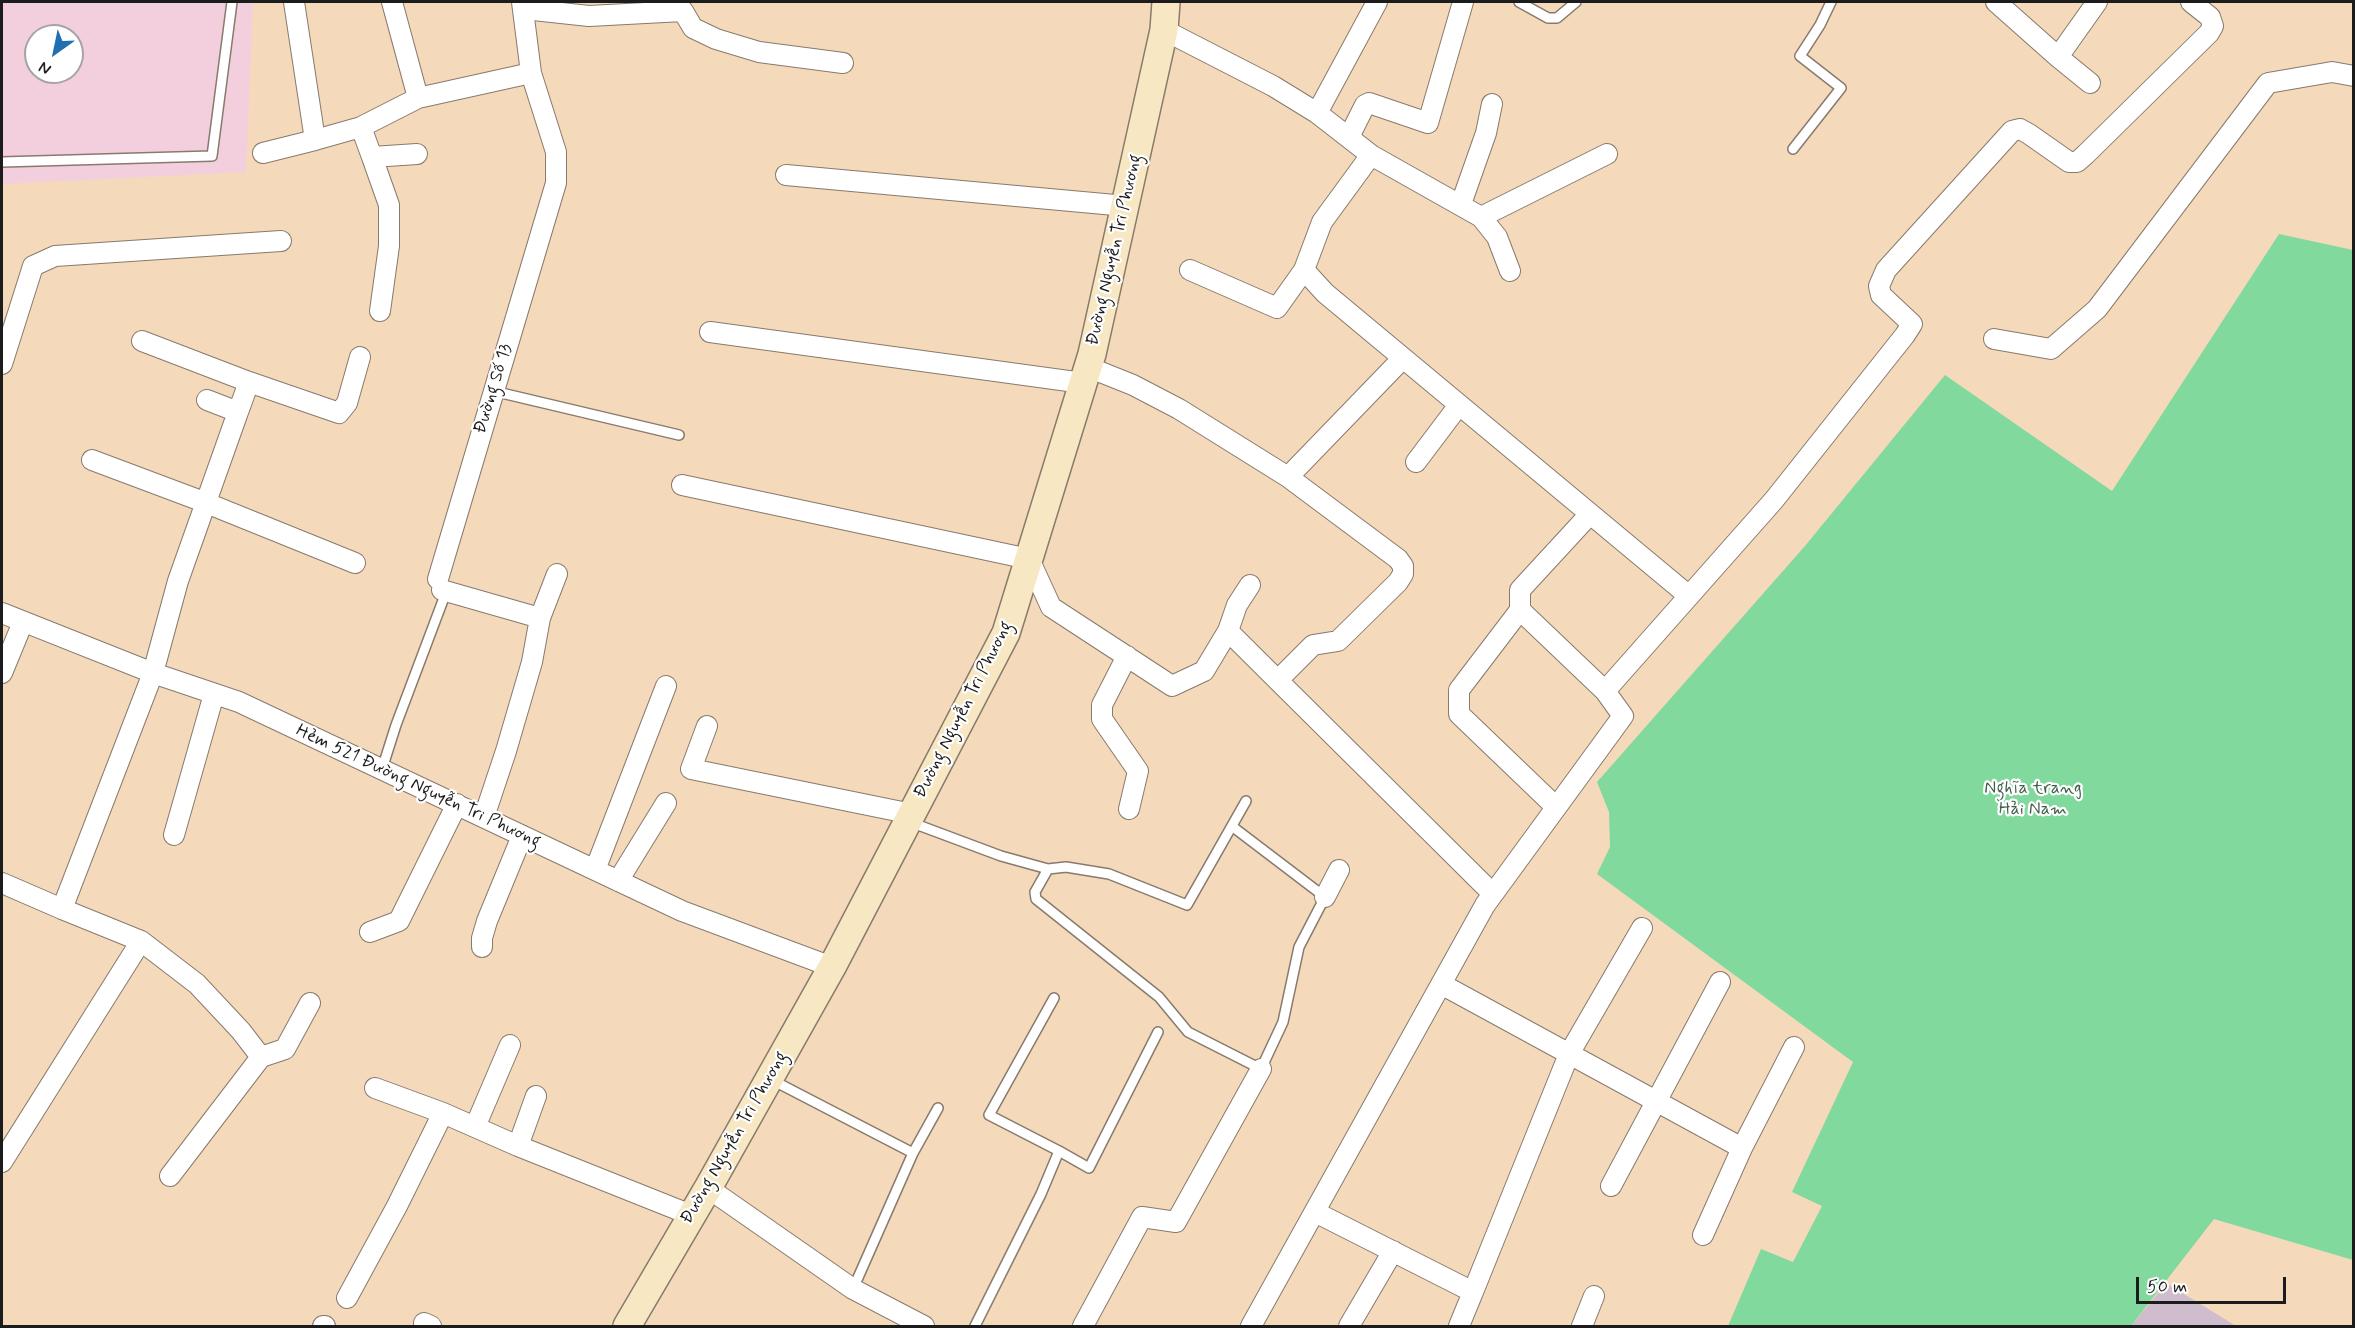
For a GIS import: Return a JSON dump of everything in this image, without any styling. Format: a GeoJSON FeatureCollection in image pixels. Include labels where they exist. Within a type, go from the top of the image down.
{"type":"FeatureCollection","features":[{"type":"Feature","properties":{"kind":"main road","name":"Đường Nguyễn Tri Phương"},"geometry":{"type":"LineString","coordinates":[[627,1326],[708,1188],[832,967],[1006,633],[1086,375],[1164,30],[1166,2]]}},
{"type":"Feature","properties":{"kind":"street"},"geometry":{"type":"LineString","coordinates":[[294,2],[315,140]]}},
{"type":"Feature","properties":{"kind":"street"},"geometry":{"type":"LineString","coordinates":[[392,2],[418,98]]}},
{"type":"Feature","properties":{"kind":"street"},"geometry":{"type":"LineString","coordinates":[[1317,113],[1377,2]]}},
{"type":"Feature","properties":{"kind":"street"},"geometry":{"type":"LineString","coordinates":[[1349,137],[1365,105],[1370,103],[1434,125],[1464,2]]}},
{"type":"Feature","properties":{"kind":"street"},"geometry":{"type":"LineString","coordinates":[[1996,2],[2090,83]]}},
{"type":"Feature","properties":{"kind":"street"},"geometry":{"type":"LineString","coordinates":[[2058,57],[2097,2]]}},
{"type":"Feature","properties":{"kind":"street"},"geometry":{"type":"LineString","coordinates":[[1605,691],[1774,500],[1912,324],[1881,296],[1879,286],[1886,270],[2012,131],[2020,129],[2069,162],[2077,162],[2085,155],[2209,33],[2213,26],[2210,17],[2191,2]]}},
{"type":"Feature","properties":{"kind":"street"},"geometry":{"type":"LineString","coordinates":[[523,5],[589,16],[683,11],[693,28],[716,39],[759,52],[843,63]]}},
{"type":"Feature","properties":{"kind":"street","name":"Đường Số 13"},"geometry":{"type":"LineString","coordinates":[[440,585],[493,391],[556,183],[556,152],[531,73],[523,5]]}},
{"type":"Feature","properties":{"kind":"street"},"geometry":{"type":"LineString","coordinates":[[1164,30],[1273,86],[1317,113],[1371,154],[1481,217],[1497,237],[1510,271]]}},
{"type":"Feature","properties":{"kind":"street"},"geometry":{"type":"LineString","coordinates":[[1994,339],[2051,350],[2097,309],[2268,83],[2332,72],[2354,76]]}},
{"type":"Feature","properties":{"kind":"street"},"geometry":{"type":"LineString","coordinates":[[263,153],[361,127],[418,98],[531,73]]}},
{"type":"Feature","properties":{"kind":"street"},"geometry":{"type":"LineString","coordinates":[[1461,204],[1486,133],[1492,104]]}},
{"type":"Feature","properties":{"kind":"street"},"geometry":{"type":"LineString","coordinates":[[361,127],[388,205],[389,246],[380,311]]}},
{"type":"Feature","properties":{"kind":"street"},"geometry":{"type":"LineString","coordinates":[[1481,217],[1607,153]]}},
{"type":"Feature","properties":{"kind":"street"},"geometry":{"type":"LineString","coordinates":[[372,157],[417,154]]}},
{"type":"Feature","properties":{"kind":"street"},"geometry":{"type":"LineString","coordinates":[[1190,270],[1276,309],[1304,270],[1322,222],[1371,154]]}},
{"type":"Feature","properties":{"kind":"street"},"geometry":{"type":"LineString","coordinates":[[786,175],[1126,206]]}},
{"type":"Feature","properties":{"kind":"street"},"geometry":{"type":"LineString","coordinates":[[2,364],[33,266],[55,256],[281,241]]}},
{"type":"Feature","properties":{"kind":"street"},"geometry":{"type":"LineString","coordinates":[[1304,270],[1325,293],[1689,596]]}},
{"type":"Feature","properties":{"kind":"street"},"geometry":{"type":"LineString","coordinates":[[710,332],[1086,375],[1133,385],[1179,409],[1288,477],[1398,559],[1403,566],[1403,574],[1398,582],[1338,641],[1312,645],[1278,680]]}},
{"type":"Feature","properties":{"kind":"street"},"geometry":{"type":"LineString","coordinates":[[142,341],[339,413],[347,403],[360,357]]}},
{"type":"Feature","properties":{"kind":"street"},"geometry":{"type":"LineString","coordinates":[[1288,477],[1403,358]]}},
{"type":"Feature","properties":{"kind":"street"},"geometry":{"type":"LineString","coordinates":[[62,909],[153,673],[178,581],[204,502],[249,382]]}},
{"type":"Feature","properties":{"kind":"street"},"geometry":{"type":"LineString","coordinates":[[207,400],[238,412]]}},
{"type":"Feature","properties":{"kind":"street"},"geometry":{"type":"LineString","coordinates":[[1416,462],[1460,405]]}},
{"type":"Feature","properties":{"kind":"street"},"geometry":{"type":"LineString","coordinates":[[92,460],[355,563]]}},
{"type":"Feature","properties":{"kind":"street"},"geometry":{"type":"LineString","coordinates":[[682,485],[1029,559],[1051,607],[1173,686],[1204,670],[1228,631],[1237,606],[1250,585]]}},
{"type":"Feature","properties":{"kind":"street"},"geometry":{"type":"LineString","coordinates":[[1556,807],[1458,714],[1459,690],[1520,610],[1520,590],[1590,514]]}},
{"type":"Feature","properties":{"kind":"street"},"geometry":{"type":"LineString","coordinates":[[484,817],[532,662],[540,618],[557,574]]}},
{"type":"Feature","properties":{"kind":"street"},"geometry":{"type":"LineString","coordinates":[[440,585],[540,618]]}},
{"type":"Feature","properties":{"kind":"street"},"geometry":{"type":"LineString","coordinates":[[1251,1326],[1492,894],[1623,716],[1605,691],[1520,610]]}},
{"type":"Feature","properties":{"kind":"street","name":"Hẻm 521 Đường Nguyễn Tri Phương"},"geometry":{"type":"LineString","coordinates":[[2,614],[153,673],[239,702],[682,911],[832,967]]}},
{"type":"Feature","properties":{"kind":"street"},"geometry":{"type":"LineString","coordinates":[[2,674],[22,622]]}},
{"type":"Feature","properties":{"kind":"street"},"geometry":{"type":"LineString","coordinates":[[1228,631],[1492,894]]}},
{"type":"Feature","properties":{"kind":"street"},"geometry":{"type":"LineString","coordinates":[[1127,656],[1102,705],[1102,719],[1137,771],[1130,809]]}},
{"type":"Feature","properties":{"kind":"street"},"geometry":{"type":"LineString","coordinates":[[595,870],[666,686]]}},
{"type":"Feature","properties":{"kind":"street"},"geometry":{"type":"LineString","coordinates":[[174,835],[214,693]]}},
{"type":"Feature","properties":{"kind":"street"},"geometry":{"type":"LineString","coordinates":[[707,726],[691,769],[910,818]]}},
{"type":"Feature","properties":{"kind":"street"},"geometry":{"type":"LineString","coordinates":[[618,881],[666,803]]}},
{"type":"Feature","properties":{"kind":"street"},"geometry":{"type":"LineString","coordinates":[[370,932],[399,921],[457,804]]}},
{"type":"Feature","properties":{"kind":"street"},"geometry":{"type":"LineString","coordinates":[[482,947],[487,921],[522,836]]}},
{"type":"Feature","properties":{"kind":"street"},"geometry":{"type":"LineString","coordinates":[[1325,897],[1339,870]]}},
{"type":"Feature","properties":{"kind":"street"},"geometry":{"type":"LineString","coordinates":[[2,883],[141,941],[197,984],[241,1031],[261,1057]]}},
{"type":"Feature","properties":{"kind":"street"},"geometry":{"type":"LineString","coordinates":[[1459,1326],[1569,1054],[1642,928]]}},
{"type":"Feature","properties":{"kind":"street"},"geometry":{"type":"LineString","coordinates":[[2,1162],[141,941]]}},
{"type":"Feature","properties":{"kind":"street"},"geometry":{"type":"LineString","coordinates":[[1611,1186],[1720,982]]}},
{"type":"Feature","properties":{"kind":"street"},"geometry":{"type":"LineString","coordinates":[[1441,984],[1743,1148]]}},
{"type":"Feature","properties":{"kind":"street"},"geometry":{"type":"LineString","coordinates":[[170,1176],[261,1057],[285,1049],[310,1003]]}},
{"type":"Feature","properties":{"kind":"street"},"geometry":{"type":"LineString","coordinates":[[475,1127],[510,1045]]}},
{"type":"Feature","properties":{"kind":"street"},"geometry":{"type":"LineString","coordinates":[[1703,1235],[1743,1148],[1794,1047]]}},
{"type":"Feature","properties":{"kind":"street"},"geometry":{"type":"LineString","coordinates":[[1083,1326],[1143,1217],[1176,1222],[1261,1070]]}},
{"type":"Feature","properties":{"kind":"street"},"geometry":{"type":"LineString","coordinates":[[375,1088],[443,1113],[518,1146],[691,1215]]}},
{"type":"Feature","properties":{"kind":"street"},"geometry":{"type":"LineString","coordinates":[[518,1146],[536,1096]]}},
{"type":"Feature","properties":{"kind":"street"},"geometry":{"type":"LineString","coordinates":[[347,1298],[397,1206],[443,1113]]}},
{"type":"Feature","properties":{"kind":"street"},"geometry":{"type":"LineString","coordinates":[[708,1188],[853,1289],[924,1326]]}},
{"type":"Feature","properties":{"kind":"street"},"geometry":{"type":"LineString","coordinates":[[1315,1212],[1473,1292]]}},
{"type":"Feature","properties":{"kind":"street"},"geometry":{"type":"LineString","coordinates":[[1349,1326],[1393,1251]]}},
{"type":"Feature","properties":{"kind":"street"},"geometry":{"type":"LineString","coordinates":[[1582,1326],[1594,1296]]}},
{"type":"Feature","properties":{"kind":"lane"},"geometry":{"type":"LineString","coordinates":[[2,162],[212,156],[232,2]]}},
{"type":"Feature","properties":{"kind":"lane"},"geometry":{"type":"LineString","coordinates":[[1520,2],[1548,18],[1557,18],[1576,2]]}},
{"type":"Feature","properties":{"kind":"lane"},"geometry":{"type":"LineString","coordinates":[[1793,148],[1841,88],[1800,56],[1820,25],[1831,2]]}},
{"type":"Feature","properties":{"kind":"lane"},"geometry":{"type":"LineString","coordinates":[[493,391],[679,435]]}},
{"type":"Feature","properties":{"kind":"lane","name":"Đường Số 13"},"geometry":{"type":"LineString","coordinates":[[382,769],[396,725],[445,595],[440,585]]}},
{"type":"Feature","properties":{"kind":"lane"},"geometry":{"type":"LineString","coordinates":[[910,818],[1001,856],[1048,869],[1066,867],[1109,874],[1187,905],[1246,801]]}},
{"type":"Feature","properties":{"kind":"lane"},"geometry":{"type":"LineString","coordinates":[[1048,869],[1035,892],[1036,899],[1159,997],[1188,1032],[1261,1070],[1283,1022],[1299,947],[1325,897],[1233,827]]}},
{"type":"Feature","properties":{"kind":"lane"},"geometry":{"type":"LineString","coordinates":[[1054,998],[988,1115],[1089,1168],[1158,1032]]}},
{"type":"Feature","properties":{"kind":"lane"},"geometry":{"type":"LineString","coordinates":[[770,1079],[913,1153]]}},
{"type":"Feature","properties":{"kind":"lane"},"geometry":{"type":"LineString","coordinates":[[853,1289],[913,1153],[938,1108]]}},
{"type":"Feature","properties":{"kind":"lane"},"geometry":{"type":"LineString","coordinates":[[975,1326],[1041,1194],[1059,1151]]}},
{"type":"Feature","properties":{"kind":"shaded area"},"geometry":{"type":"Polygon","coordinates":[[[2,2],[253,2],[246,172],[2,184],[2,2]]]}},
{"type":"Feature","properties":{"kind":"shaded area"},"geometry":{"type":"Polygon","coordinates":[[[2166,1283],[2236,1326],[2131,1326],[2166,1283]]]}},
{"type":"Feature","properties":{"kind":"green space","name":"Nghĩa trang Hải Nam"},"geometry":{"type":"Polygon","coordinates":[[[2279,234],[2353,250],[2353,1260],[2214,1219],[2131,1326],[1728,1326],[1761,1249],[1793,1262],[1822,1206],[1792,1192],[1853,1062],[1597,874],[1610,847],[1609,812],[1597,782],[1805,546],[1945,375],[2112,491],[2279,234]]]}}]}
